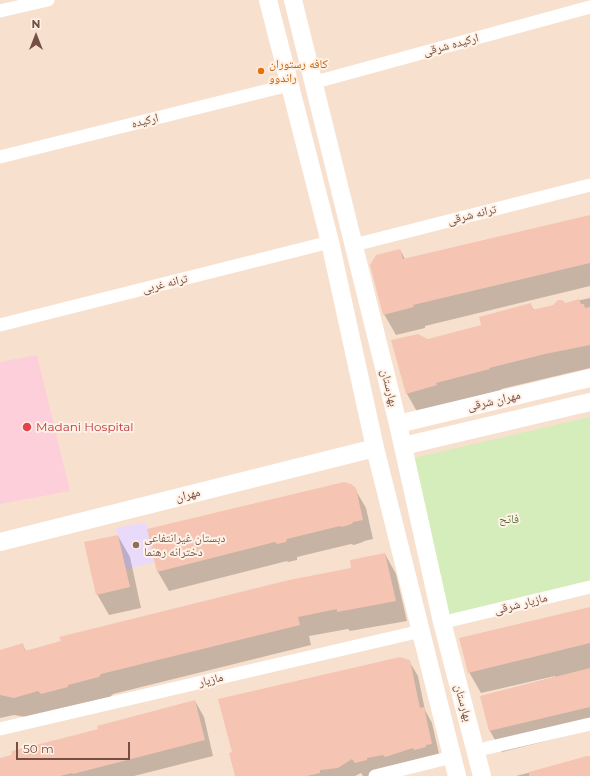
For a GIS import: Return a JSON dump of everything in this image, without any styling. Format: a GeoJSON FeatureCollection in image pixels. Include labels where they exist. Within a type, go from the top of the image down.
{"type":"FeatureCollection","features":[{"type":"Feature","properties":{"kind":"main road","name":"بهارستان"},"geometry":{"type":"LineString","coordinates":[[268,0],[330,242],[375,448],[457,776]]}},
{"type":"Feature","properties":{"kind":"main road","name":"بهارستان"},"geometry":{"type":"LineString","coordinates":[[293,0],[312,83],[398,424],[442,622],[482,776]]}},
{"type":"Feature","properties":{"kind":"main road","name":"مهران شرقی"},"geometry":{"type":"LineString","coordinates":[[398,424],[590,378]]}},
{"type":"Feature","properties":{"kind":"main road","name":"مهران شرقی"},"geometry":{"type":"LineString","coordinates":[[402,446],[590,402]]}},
{"type":"Feature","properties":{"kind":"main road","name":"مهران"},"geometry":{"type":"LineString","coordinates":[[0,542],[375,448]]}},
{"type":"Feature","properties":{"kind":"street"},"geometry":{"type":"LineString","coordinates":[[0,11],[48,0]]}},
{"type":"Feature","properties":{"kind":"street","name":"ارکیده شرقی"},"geometry":{"type":"LineString","coordinates":[[312,83],[590,7]]}},
{"type":"Feature","properties":{"kind":"street","name":"ارکیده"},"geometry":{"type":"LineString","coordinates":[[0,157],[290,85]]}},
{"type":"Feature","properties":{"kind":"street","name":"ترانه شرقی"},"geometry":{"type":"LineString","coordinates":[[354,245],[590,185]]}},
{"type":"Feature","properties":{"kind":"street","name":"ترانه غربی"},"geometry":{"type":"LineString","coordinates":[[0,325],[330,242]]}},
{"type":"Feature","properties":{"kind":"street","name":"مازیار شرقی"},"geometry":{"type":"LineString","coordinates":[[453,620],[590,587]]}},
{"type":"Feature","properties":{"kind":"street","name":"مازیار"},"geometry":{"type":"LineString","coordinates":[[0,729],[421,631]]}},
{"type":"Feature","properties":{"kind":"street"},"geometry":{"type":"LineString","coordinates":[[487,748],[590,724]]}},
{"type":"Feature","properties":{"kind":"street"},"geometry":{"type":"LineString","coordinates":[[375,776],[452,757]]}},
{"type":"Feature","properties":{"kind":"shaded area"},"geometry":{"type":"Polygon","coordinates":[[[0,0],[590,0],[590,776],[0,776],[0,0]]]}},
{"type":"Feature","properties":{"kind":"shaded area","name":"Madani Hospital"},"geometry":{"type":"Polygon","coordinates":[[[37,355],[70,491],[0,504],[0,362],[37,355]]]}},
{"type":"Feature","properties":{"kind":"shaded area","name":"دبستان غیرانتفاعی دخترانه رهنما"},"geometry":{"type":"Polygon","coordinates":[[[146,522],[155,562],[126,569],[116,528],[146,522]]]}},
{"type":"Feature","properties":{"kind":"green space","name":"فاتح"},"geometry":{"type":"Polygon","coordinates":[[[590,417],[590,583],[447,616],[414,458],[590,417]]]}},
{"type":"Feature","properties":{"kind":"building"},"geometry":{"type":"Polygon","coordinates":[[[590,215],[590,263],[413,305],[414,307],[383,315],[370,265],[376,255],[400,249],[403,259],[590,215]]]}},
{"type":"Feature","properties":{"kind":"building"},"geometry":{"type":"Polygon","coordinates":[[[579,299],[581,304],[584,304],[585,308],[590,307],[590,345],[545,354],[489,368],[490,369],[436,383],[437,385],[406,394],[391,340],[418,334],[428,339],[481,325],[479,317],[531,303],[533,310],[553,305],[558,300],[562,300],[566,303],[579,299]]]}},
{"type":"Feature","properties":{"kind":"building"},"geometry":{"type":"Polygon","coordinates":[[[344,482],[351,484],[356,488],[363,520],[353,522],[352,524],[342,527],[340,526],[287,539],[286,542],[277,544],[275,542],[157,572],[147,529],[344,482]]]}},
{"type":"Feature","properties":{"kind":"building"},"geometry":{"type":"Polygon","coordinates":[[[118,535],[130,587],[96,595],[84,542],[118,535]]]}},
{"type":"Feature","properties":{"kind":"building"},"geometry":{"type":"Polygon","coordinates":[[[385,553],[396,601],[337,612],[337,609],[298,617],[300,625],[101,674],[99,677],[41,694],[38,691],[14,698],[0,695],[0,650],[23,643],[25,651],[61,641],[59,637],[289,580],[351,568],[350,560],[385,553]]]}},
{"type":"Feature","properties":{"kind":"building"},"geometry":{"type":"Polygon","coordinates":[[[590,607],[590,643],[468,673],[459,638],[590,607]]]}},
{"type":"Feature","properties":{"kind":"building"},"geometry":{"type":"Polygon","coordinates":[[[400,657],[410,660],[420,708],[424,707],[432,744],[426,745],[426,747],[414,750],[413,748],[385,757],[383,755],[367,758],[367,760],[355,763],[352,759],[338,768],[320,770],[320,773],[307,776],[235,776],[229,753],[232,752],[218,699],[400,657]]]}},
{"type":"Feature","properties":{"kind":"building"},"geometry":{"type":"Polygon","coordinates":[[[590,668],[590,707],[489,731],[480,696],[590,668]]]}},
{"type":"Feature","properties":{"kind":"building"},"geometry":{"type":"Polygon","coordinates":[[[195,700],[205,740],[73,774],[60,776],[0,776],[0,758],[11,755],[12,751],[98,729],[97,726],[195,700]]]}},
{"type":"Feature","properties":{"kind":"building"},"geometry":{"type":"Polygon","coordinates":[[[590,756],[590,776],[529,776],[529,772],[590,756]]]}},
{"type":"Feature","properties":{"kind":"place","name":"کافه رستوران راندوو"},"geometry":{"type":"Point","coordinates":[261,71]}},
{"type":"Feature","properties":{"kind":"place","name":"Madani Hospital"},"geometry":{"type":"Point","coordinates":[27,427]}},
{"type":"Feature","properties":{"kind":"place","name":"دبستان غیرانتفاعی دخترانه رهنما"},"geometry":{"type":"Point","coordinates":[136,545]}}]}
